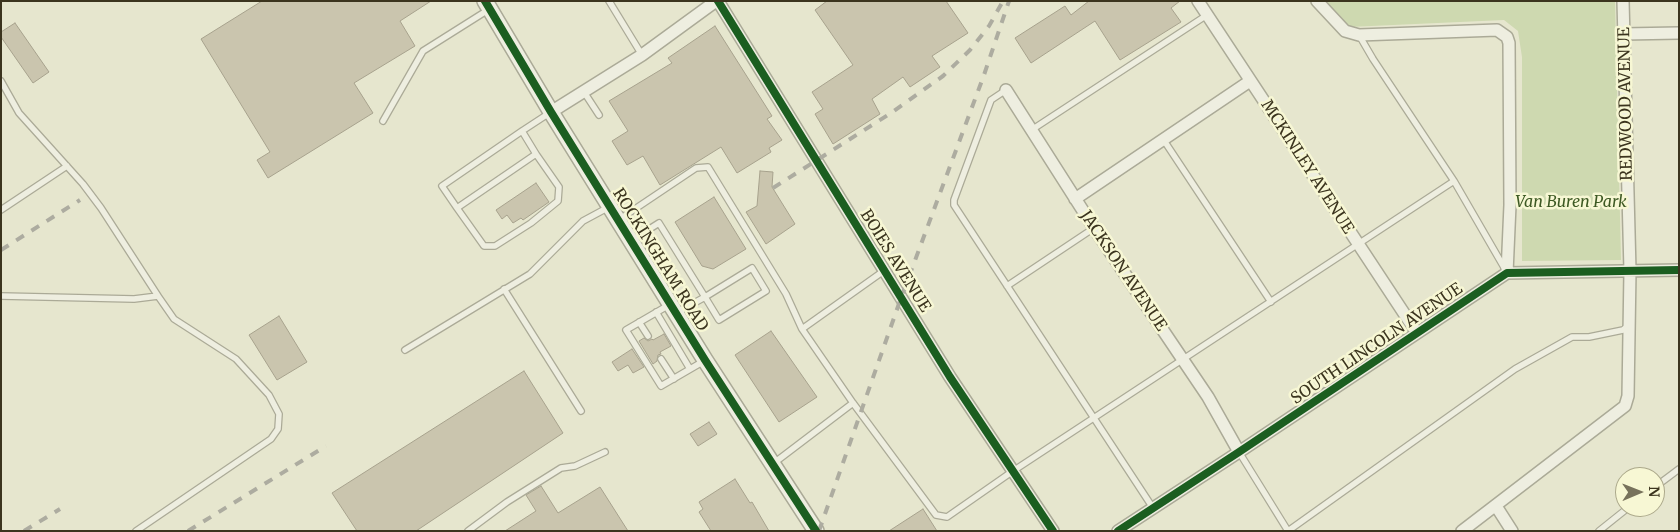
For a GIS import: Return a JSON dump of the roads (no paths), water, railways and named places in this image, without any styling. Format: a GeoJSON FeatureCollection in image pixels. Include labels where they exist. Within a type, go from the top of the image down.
{"type":"FeatureCollection","features":[{"type":"Feature","properties":{"kind":"street"},"geometry":{"type":"LineString","coordinates":[[551,112],[642,55],[717,1]]}},
{"type":"Feature","properties":{"kind":"street","name":"BOIES AVENUE"},"geometry":{"type":"LineString","coordinates":[[717,1],[950,377],[1053,531]]}},
{"type":"Feature","properties":{"kind":"street","name":"MCKINLEY AVENUE"},"geometry":{"type":"LineString","coordinates":[[1198,1],[1417,333]]}},
{"type":"Feature","properties":{"kind":"street"},"geometry":{"type":"LineString","coordinates":[[1317,1],[1345,31],[1359,35],[1497,30],[1507,37],[1510,43],[1508,273],[1679,270]]}},
{"type":"Feature","properties":{"kind":"street","name":"REDWOOD AVENUE"},"geometry":{"type":"LineString","coordinates":[[1496,506],[1625,406],[1628,396],[1630,271],[1623,1]]}},
{"type":"Feature","properties":{"kind":"street","name":"ROCKINGHAM ROAD"},"geometry":{"type":"LineString","coordinates":[[487,5],[705,360],[816,531]]}},
{"type":"Feature","properties":{"kind":"street"},"geometry":{"type":"LineString","coordinates":[[1624,34],[1679,33]]}},
{"type":"Feature","properties":{"kind":"street"},"geometry":{"type":"LineString","coordinates":[[1075,199],[1250,81]]}},
{"type":"Feature","properties":{"kind":"street","name":"JACKSON AVENUE"},"geometry":{"type":"LineString","coordinates":[[1006,90],[1033,129],[1094,228],[1208,397],[1239,452]]}},
{"type":"Feature","properties":{"kind":"street","name":"SOUTH LINCOLN AVENUE"},"geometry":{"type":"LineString","coordinates":[[1118,531],[1508,273]]}},
{"type":"Feature","properties":{"kind":"street"},"geometry":{"type":"LineString","coordinates":[[1462,531],[1496,506],[1512,531]]}},
{"type":"Feature","properties":{"kind":"lane"},"geometry":{"type":"LineString","coordinates":[[609,1],[642,55]]}},
{"type":"Feature","properties":{"kind":"lane"},"geometry":{"type":"LineString","coordinates":[[383,121],[423,52],[487,5]]}},
{"type":"Feature","properties":{"kind":"lane"},"geometry":{"type":"LineString","coordinates":[[1033,129],[1207,15]]}},
{"type":"Feature","properties":{"kind":"lane"},"geometry":{"type":"LineString","coordinates":[[1359,35],[1454,181],[1508,273]]}},
{"type":"Feature","properties":{"kind":"lane"},"geometry":{"type":"LineString","coordinates":[[1,81],[19,113],[67,166],[101,208],[174,319],[236,359],[269,395],[279,414],[278,428],[270,439],[136,531]]}},
{"type":"Feature","properties":{"kind":"lane"},"geometry":{"type":"LineString","coordinates":[[1006,90],[991,100],[954,200],[954,205],[1153,508]]}},
{"type":"Feature","properties":{"kind":"lane"},"geometry":{"type":"LineString","coordinates":[[584,92],[599,115]]}},
{"type":"Feature","properties":{"kind":"lane"},"geometry":{"type":"LineString","coordinates":[[522,131],[559,187],[558,201],[531,223],[495,246],[484,246],[442,186],[522,131],[551,112]]}},
{"type":"Feature","properties":{"kind":"lane"},"geometry":{"type":"LineString","coordinates":[[1163,139],[1271,302]]}},
{"type":"Feature","properties":{"kind":"lane"},"geometry":{"type":"LineString","coordinates":[[457,208],[536,154]]}},
{"type":"Feature","properties":{"kind":"lane"},"geometry":{"type":"LineString","coordinates":[[1,210],[67,166]]}},
{"type":"Feature","properties":{"kind":"lane"},"geometry":{"type":"LineString","coordinates":[[619,220],[696,168],[708,167],[786,294],[802,329],[853,403],[936,515],[947,518],[1094,417],[1454,181]]}},
{"type":"Feature","properties":{"kind":"lane"},"geometry":{"type":"LineString","coordinates":[[405,350],[530,274],[583,221],[610,207]]}},
{"type":"Feature","properties":{"kind":"lane"},"geometry":{"type":"LineString","coordinates":[[631,240],[659,224],[705,297],[719,320],[766,291],[752,268],[705,297],[656,312],[626,330],[661,386],[705,360]]}},
{"type":"Feature","properties":{"kind":"lane"},"geometry":{"type":"LineString","coordinates":[[1007,286],[1094,228]]}},
{"type":"Feature","properties":{"kind":"lane"},"geometry":{"type":"LineString","coordinates":[[802,329],[885,270]]}},
{"type":"Feature","properties":{"kind":"lane"},"geometry":{"type":"LineString","coordinates":[[504,289],[581,411]]}},
{"type":"Feature","properties":{"kind":"lane"},"geometry":{"type":"LineString","coordinates":[[1,296],[134,299],[158,296]]}},
{"type":"Feature","properties":{"kind":"lane"},"geometry":{"type":"LineString","coordinates":[[656,312],[690,369]]}},
{"type":"Feature","properties":{"kind":"lane"},"geometry":{"type":"LineString","coordinates":[[639,322],[648,336]]}},
{"type":"Feature","properties":{"kind":"lane"},"geometry":{"type":"LineString","coordinates":[[1239,452],[1288,531],[1514,369],[1572,337],[1623,330],[1628,326]]}},
{"type":"Feature","properties":{"kind":"lane"},"geometry":{"type":"LineString","coordinates":[[661,359],[674,379]]}},
{"type":"Feature","properties":{"kind":"lane"},"geometry":{"type":"LineString","coordinates":[[772,464],[853,403]]}},
{"type":"Feature","properties":{"kind":"lane"},"geometry":{"type":"LineString","coordinates":[[468,531],[507,502],[561,468],[575,466],[605,452]]}},
{"type":"Feature","properties":{"kind":"lane"},"geometry":{"type":"LineString","coordinates":[[1665,479],[1679,468]]}},
{"type":"Feature","properties":{"kind":"lane"},"geometry":{"type":"LineString","coordinates":[[1599,531],[1616,517]]}},
{"type":"Feature","properties":{"kind":"railway"},"geometry":{"type":"LineString","coordinates":[[773,188],[891,113],[943,76],[970,50],[989,26],[1003,1]]}},
{"type":"Feature","properties":{"kind":"railway"},"geometry":{"type":"LineString","coordinates":[[819,531],[1009,1]]}},
{"type":"Feature","properties":{"kind":"railway"},"geometry":{"type":"LineString","coordinates":[[1,250],[80,200]]}},
{"type":"Feature","properties":{"kind":"railway"},"geometry":{"type":"LineString","coordinates":[[188,531],[326,446]]}},
{"type":"Feature","properties":{"kind":"railway"},"geometry":{"type":"LineString","coordinates":[[24,531],[60,509]]}},
{"type":"Feature","properties":{"kind":"park label","name":"Van Buren Park"},"geometry":{"type":"Point","coordinates":[1571,202]}}]}
